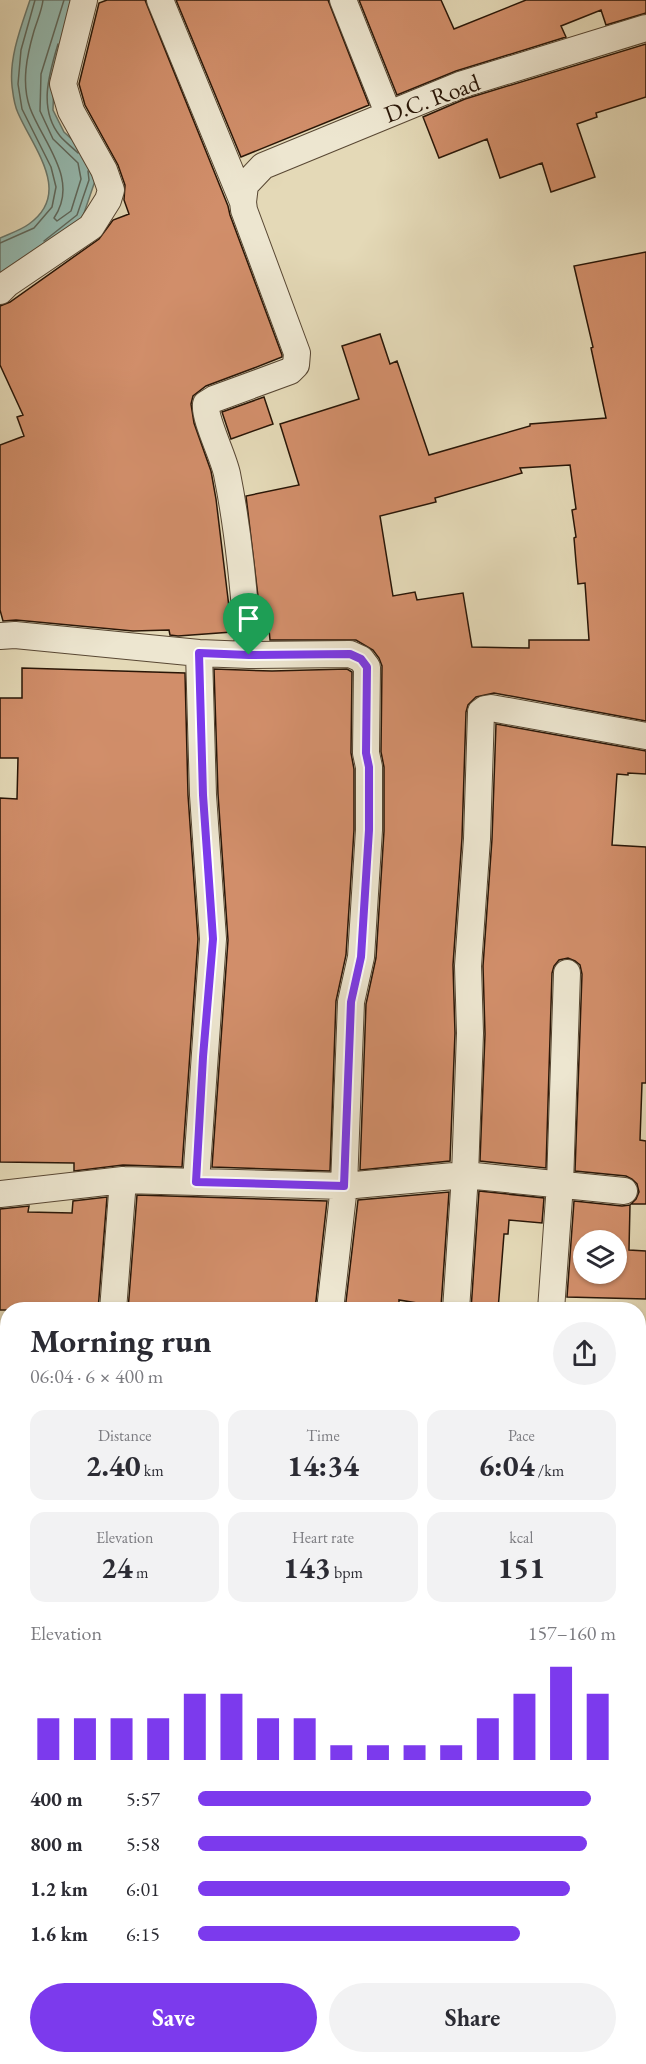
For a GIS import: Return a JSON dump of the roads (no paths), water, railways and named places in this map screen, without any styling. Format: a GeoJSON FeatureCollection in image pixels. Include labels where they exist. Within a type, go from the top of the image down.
{"type":"FeatureCollection","features":[{"type":"Feature","properties":{"kind":"street"},"geometry":{"type":"LineString","coordinates":[[0,291],[92,227],[108,200],[111,190],[104,170],[75,119],[63,84],[84,0]]}},
{"type":"Feature","properties":{"kind":"street"},"geometry":{"type":"LineString","coordinates":[[160,0],[243,202],[244,210],[296,347],[298,360],[290,371],[209,400],[206,404],[206,414],[226,470],[237,526],[249,655]]}},
{"type":"Feature","properties":{"kind":"street"},"geometry":{"type":"LineString","coordinates":[[344,0],[388,113]]}},
{"type":"Feature","properties":{"kind":"street","name":"D.C. Road"},"geometry":{"type":"LineString","coordinates":[[243,202],[245,185],[263,166],[460,85],[646,28]]}},
{"type":"Feature","properties":{"kind":"street"},"geometry":{"type":"LineString","coordinates":[[0,636],[15,635],[199,653],[350,654],[361,659],[367,667],[366,753],[369,767],[369,830],[361,957],[351,1002],[344,1186],[331,1302]]}},
{"type":"Feature","properties":{"kind":"street"},"geometry":{"type":"LineString","coordinates":[[196,1182],[213,939],[203,795],[199,653]]}},
{"type":"Feature","properties":{"kind":"street"},"geometry":{"type":"LineString","coordinates":[[457,1302],[465,1174],[470,1033],[468,966],[477,839],[481,712],[491,708],[646,736]]}},
{"type":"Feature","properties":{"kind":"street"},"geometry":{"type":"LineString","coordinates":[[552,1302],[560,1184],[567,974]]}},
{"type":"Feature","properties":{"kind":"street"},"geometry":{"type":"LineString","coordinates":[[0,1194],[123,1180],[344,1186],[465,1174],[624,1191]]}},
{"type":"Feature","properties":{"kind":"street"},"geometry":{"type":"LineString","coordinates":[[114,1302],[123,1180]]}},
{"type":"Feature","properties":{"kind":"water"},"geometry":{"type":"Polygon","coordinates":[[[30,0],[78,0],[54,78],[53,110],[64,132],[89,155],[95,181],[82,219],[0,285],[0,238],[29,224],[42,212],[48,198],[49,184],[46,170],[17,110],[12,86],[14,53],[30,0]]]}}]}
